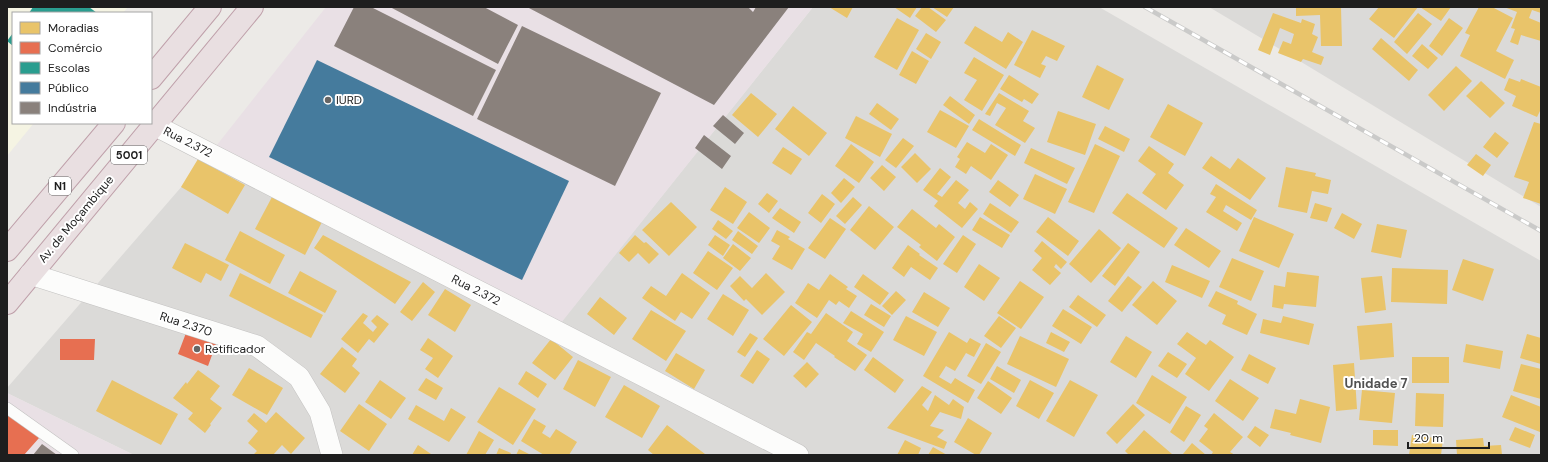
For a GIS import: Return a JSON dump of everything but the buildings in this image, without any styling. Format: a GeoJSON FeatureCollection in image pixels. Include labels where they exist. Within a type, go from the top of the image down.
{"type":"FeatureCollection","features":[{"type":"Feature","properties":{"kind":"highway"},"geometry":{"type":"LineString","coordinates":[[152,77],[210,7]]}},
{"type":"Feature","properties":{"kind":"highway","name":"Av. de Moçambique"},"geometry":{"type":"LineString","coordinates":[[7,303],[252,7]]}},
{"type":"Feature","properties":{"kind":"highway","name":"N1"},"geometry":{"type":"LineString","coordinates":[[7,250],[113,124]]}},
{"type":"Feature","properties":{"kind":"street","name":"Rua 2.372"},"geometry":{"type":"LineString","coordinates":[[154,125],[798,455]]}},
{"type":"Feature","properties":{"kind":"street","name":"Rua 2.370"},"geometry":{"type":"LineString","coordinates":[[30,274],[257,346],[299,377],[320,412],[332,455]]}},
{"type":"Feature","properties":{"kind":"lane"},"geometry":{"type":"LineString","coordinates":[[7,408],[73,455]]}},
{"type":"Feature","properties":{"kind":"shaded area"},"geometry":{"type":"Polygon","coordinates":[[[7,7],[128,7],[124,12],[12,12],[12,124],[33,124],[7,156],[7,7]]]}},
{"type":"Feature","properties":{"kind":"shaded area"},"geometry":{"type":"Polygon","coordinates":[[[326,7],[813,7],[553,333],[209,155],[326,7]]]}},
{"type":"Feature","properties":{"kind":"shaded area"},"geometry":{"type":"Polygon","coordinates":[[[813,7],[1099,7],[1541,261],[1541,455],[134,455],[7,393],[7,388],[209,155],[553,332],[813,7]]]}},
{"type":"Feature","properties":{"kind":"shaded area"},"geometry":{"type":"Polygon","coordinates":[[[1209,7],[1541,7],[1541,207],[1293,57],[1209,7]]]}},
{"type":"Feature","properties":{"kind":"shaded area"},"geometry":{"type":"Polygon","coordinates":[[[7,393],[134,455],[7,455],[7,393]]]}},
{"type":"Feature","properties":{"kind":"railway"},"geometry":{"type":"LineString","coordinates":[[1145,7],[1541,231]]}},
{"type":"Feature","properties":{"kind":"place","name":"IURD"},"geometry":{"type":"Point","coordinates":[328,100]}},
{"type":"Feature","properties":{"kind":"place","name":"Retificador"},"geometry":{"type":"Point","coordinates":[197,349]}},
{"type":"Feature","properties":{"kind":"district","name":"Unidade 7"},"geometry":{"type":"Point","coordinates":[1376,383]}}]}
